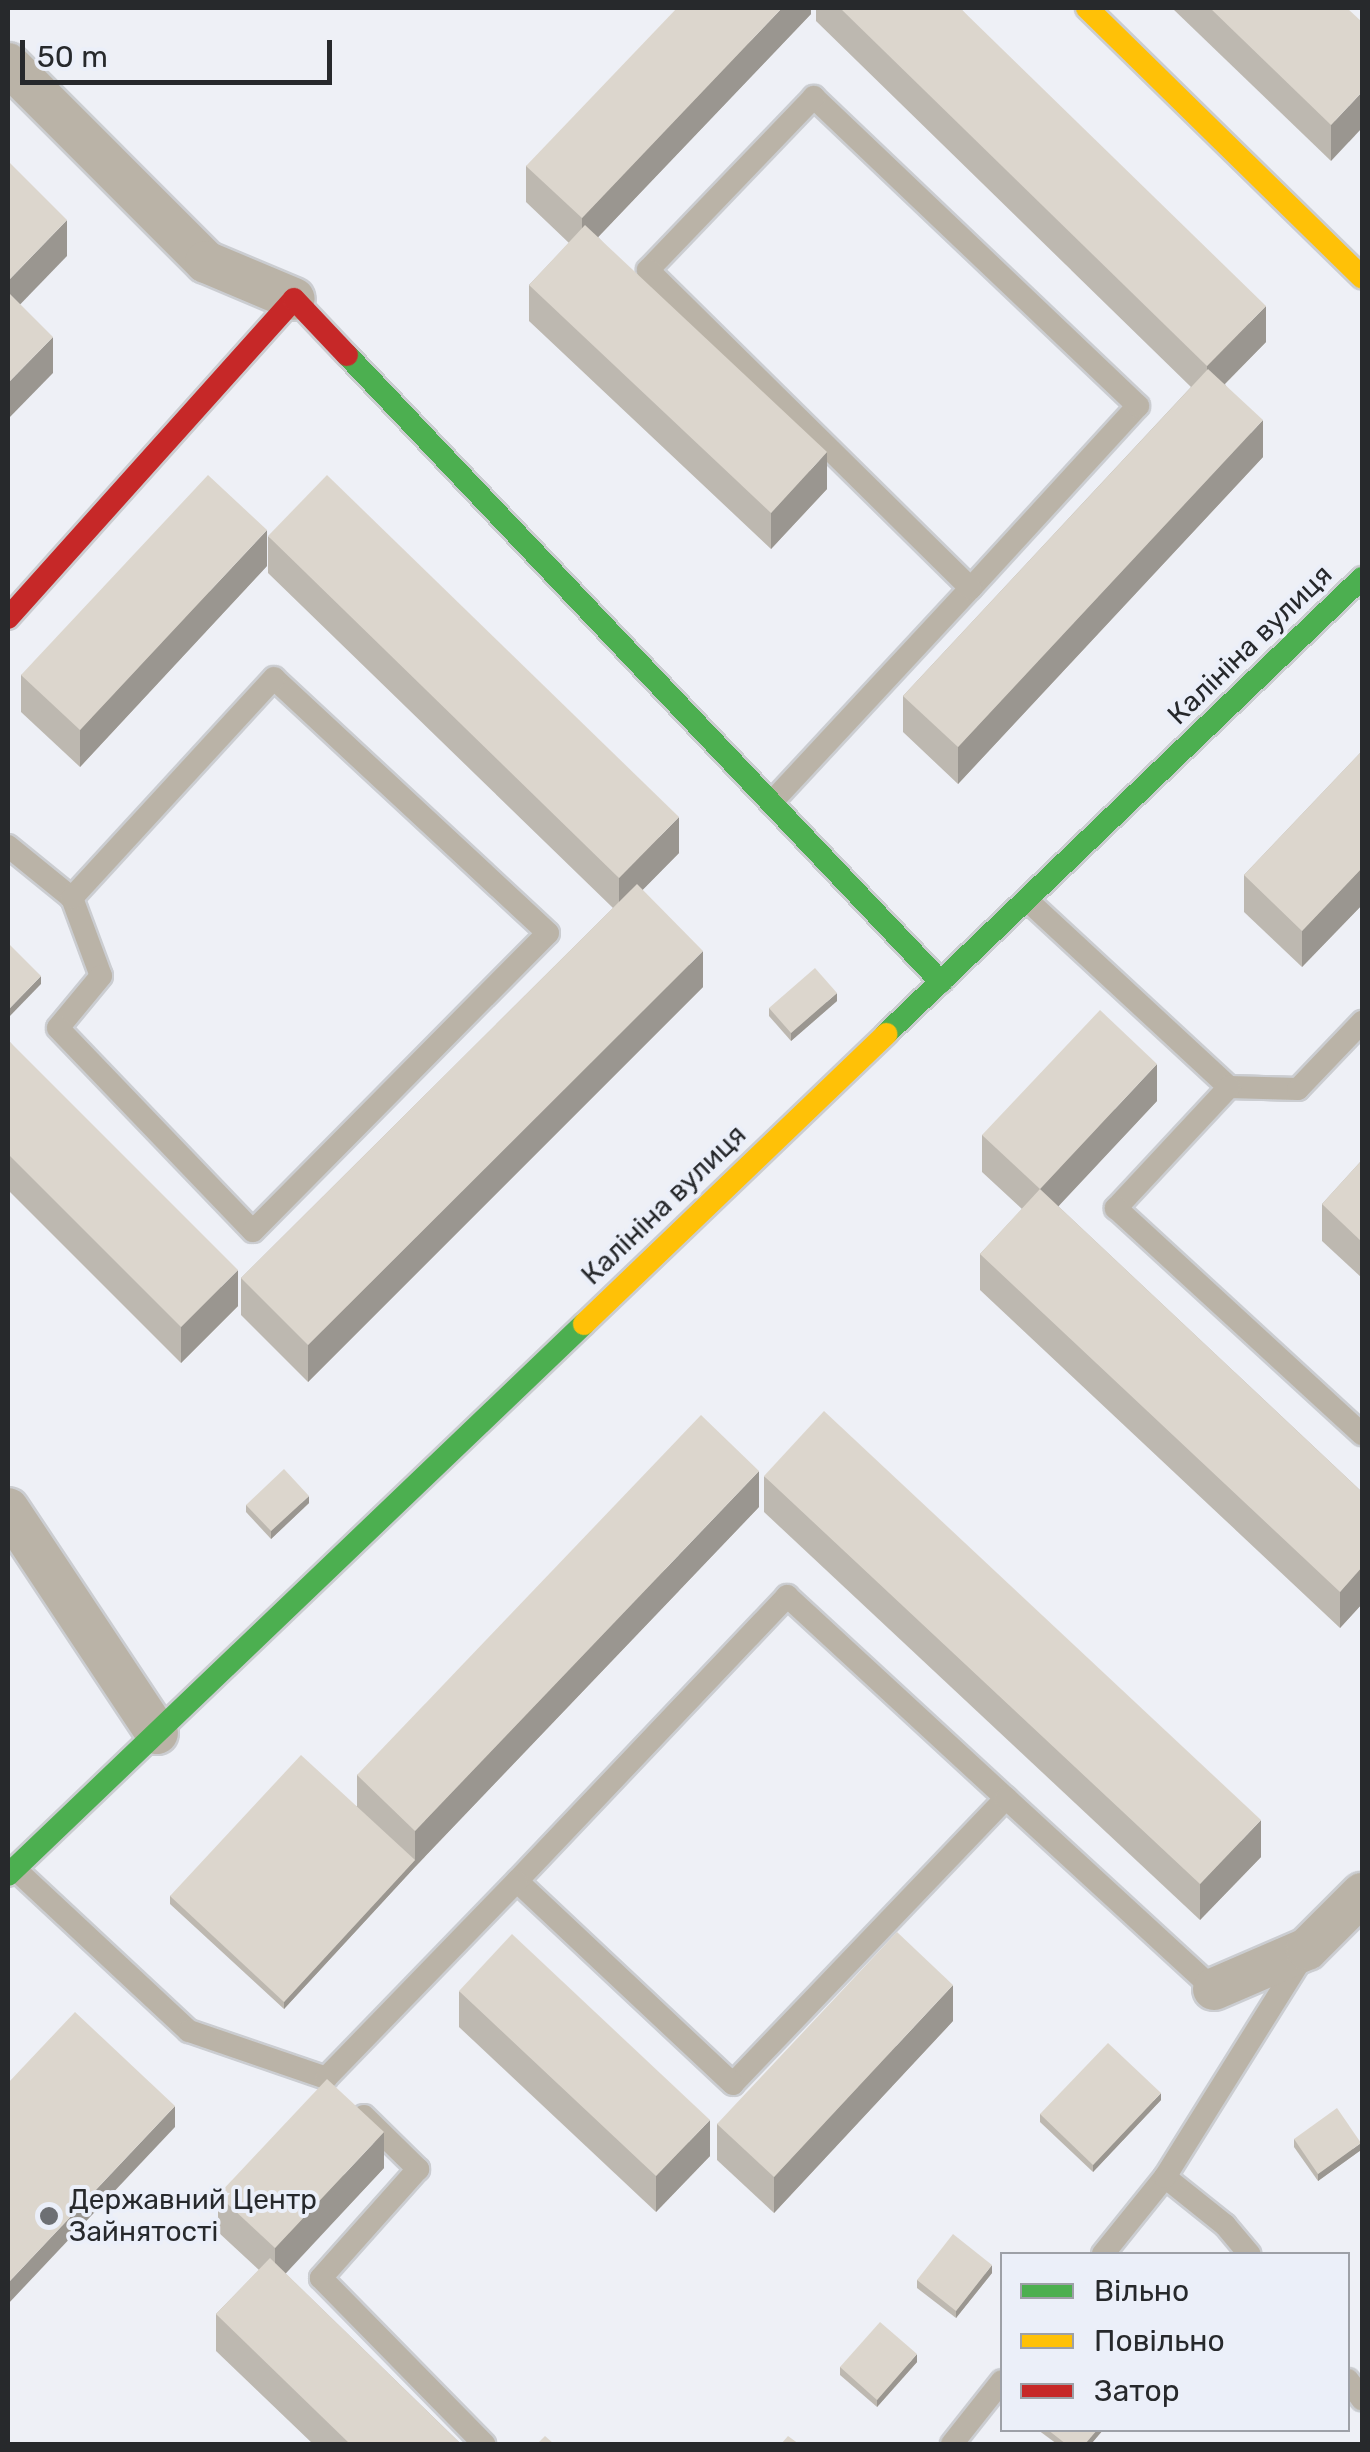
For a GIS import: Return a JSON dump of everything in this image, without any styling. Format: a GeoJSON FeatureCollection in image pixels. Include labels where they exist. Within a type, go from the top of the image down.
{"type":"FeatureCollection","features":[{"type":"Feature","properties":{"kind":"street"},"geometry":{"type":"LineString","coordinates":[[1086,8],[1345,248],[1362,278]]}},
{"type":"Feature","properties":{"kind":"street"},"geometry":{"type":"LineString","coordinates":[[8,64],[206,262],[294,298],[941,982]]}},
{"type":"Feature","properties":{"kind":"street"},"geometry":{"type":"LineString","coordinates":[[8,618],[294,298]]}},
{"type":"Feature","properties":{"kind":"street","name":"Калініна вулиця"},"geometry":{"type":"LineString","coordinates":[[11,1872],[1362,578]]}},
{"type":"Feature","properties":{"kind":"street"},"geometry":{"type":"LineString","coordinates":[[8,1509],[157,1733]]}},
{"type":"Feature","properties":{"kind":"street"},"geometry":{"type":"LineString","coordinates":[[1214,1989],[1308,1949],[1362,1894]]}},
{"type":"Feature","properties":{"kind":"lane"},"geometry":{"type":"LineString","coordinates":[[771,803],[971,588],[1138,406],[814,96],[648,270],[971,588]]}},
{"type":"Feature","properties":{"kind":"lane"},"geometry":{"type":"LineString","coordinates":[[8,846],[72,898],[101,976],[58,1028],[254,1230],[548,933],[274,678],[72,898]]}},
{"type":"Feature","properties":{"kind":"lane"},"geometry":{"type":"LineString","coordinates":[[1027,900],[1229,1086],[1298,1090],[1362,1022]]}},
{"type":"Feature","properties":{"kind":"lane"},"geometry":{"type":"LineString","coordinates":[[1229,1086],[1116,1208],[1362,1434]]}},
{"type":"Feature","properties":{"kind":"lane"},"geometry":{"type":"LineString","coordinates":[[339,2091],[518,1880],[787,1596],[1214,1989]]}},
{"type":"Feature","properties":{"kind":"lane"},"geometry":{"type":"LineString","coordinates":[[518,1880],[733,2084],[1006,1798]]}},
{"type":"Feature","properties":{"kind":"lane"},"geometry":{"type":"LineString","coordinates":[[11,1872],[190,2032],[339,2091],[418,2169],[321,2278],[484,2444]]}},
{"type":"Feature","properties":{"kind":"lane"},"geometry":{"type":"LineString","coordinates":[[1105,2252],[1164,2177],[1308,1949]]}},
{"type":"Feature","properties":{"kind":"lane"},"geometry":{"type":"LineString","coordinates":[[1164,2177],[1226,2225],[1247,2252]]}},
{"type":"Feature","properties":{"kind":"lane"},"geometry":{"type":"LineString","coordinates":[[952,2444],[1000,2383]]}},
{"type":"Feature","properties":{"kind":"building"},"geometry":{"type":"Polygon","coordinates":[[[677,8],[782,8],[582,218],[526,166],[677,8]]]}},
{"type":"Feature","properties":{"kind":"building"},"geometry":{"type":"Polygon","coordinates":[[[840,8],[960,8],[1266,306],[1207,366],[840,8]]]}},
{"type":"Feature","properties":{"kind":"building"},"geometry":{"type":"Polygon","coordinates":[[[1210,8],[1347,8],[1362,22],[1362,92],[1331,125],[1210,8]]]}},
{"type":"Feature","properties":{"kind":"building"},"geometry":{"type":"Polygon","coordinates":[[[8,161],[67,220],[8,281],[8,161]]]}},
{"type":"Feature","properties":{"kind":"building"},"geometry":{"type":"Polygon","coordinates":[[[585,225],[827,452],[771,513],[529,285],[585,225]]]}},
{"type":"Feature","properties":{"kind":"building"},"geometry":{"type":"Polygon","coordinates":[[[8,292],[53,337],[8,383],[8,292]]]}},
{"type":"Feature","properties":{"kind":"building"},"geometry":{"type":"Polygon","coordinates":[[[1208,369],[1263,420],[958,747],[903,696],[1208,369]]]}},
{"type":"Feature","properties":{"kind":"building"},"geometry":{"type":"Polygon","coordinates":[[[208,475],[267,530],[80,730],[21,675],[208,475]]]}},
{"type":"Feature","properties":{"kind":"building"},"geometry":{"type":"Polygon","coordinates":[[[327,475],[679,817],[619,878],[268,536],[327,475]]]}},
{"type":"Feature","properties":{"kind":"building"},"geometry":{"type":"Polygon","coordinates":[[[1362,751],[1362,868],[1302,931],[1244,875],[1362,751]]]}},
{"type":"Feature","properties":{"kind":"building"},"geometry":{"type":"Polygon","coordinates":[[[637,884],[703,951],[308,1345],[241,1278],[637,884]]]}},
{"type":"Feature","properties":{"kind":"building"},"geometry":{"type":"Polygon","coordinates":[[[8,943],[41,976],[8,1010],[8,943]]]}},
{"type":"Feature","properties":{"kind":"building"},"geometry":{"type":"Polygon","coordinates":[[[815,968],[837,993],[791,1033],[769,1008],[815,968]]]}},
{"type":"Feature","properties":{"kind":"building"},"geometry":{"type":"Polygon","coordinates":[[[1100,1010],[1157,1064],[1040,1189],[982,1135],[1100,1010]]]}},
{"type":"Feature","properties":{"kind":"building"},"geometry":{"type":"Polygon","coordinates":[[[8,1040],[238,1270],[181,1327],[8,1154],[8,1040]]]}},
{"type":"Feature","properties":{"kind":"building"},"geometry":{"type":"Polygon","coordinates":[[[1362,1160],[1362,1242],[1322,1204],[1362,1160]]]}},
{"type":"Feature","properties":{"kind":"building"},"geometry":{"type":"Polygon","coordinates":[[[1040,1189],[1362,1492],[1362,1567],[1340,1592],[980,1254],[1040,1189]]]}},
{"type":"Feature","properties":{"kind":"building"},"geometry":{"type":"Polygon","coordinates":[[[824,1411],[1261,1820],[1200,1884],[764,1476],[824,1411]]]}},
{"type":"Feature","properties":{"kind":"building"},"geometry":{"type":"Polygon","coordinates":[[[701,1415],[759,1471],[415,1831],[357,1775],[701,1415]]]}},
{"type":"Feature","properties":{"kind":"building"},"geometry":{"type":"Polygon","coordinates":[[[284,1469],[309,1496],[271,1531],[246,1505],[284,1469]]]}},
{"type":"Feature","properties":{"kind":"building"},"geometry":{"type":"Polygon","coordinates":[[[301,1755],[415,1860],[284,2002],[170,1896],[301,1755]]]}},
{"type":"Feature","properties":{"kind":"building"},"geometry":{"type":"Polygon","coordinates":[[[897,1932],[953,1985],[774,2177],[717,2124],[897,1932]]]}},
{"type":"Feature","properties":{"kind":"building"},"geometry":{"type":"Polygon","coordinates":[[[512,1934],[710,2120],[656,2176],[459,1991],[512,1934]]]}},
{"type":"Feature","properties":{"kind":"building","name":"Державний Центр Зайнятості"},"geometry":{"type":"Polygon","coordinates":[[[75,2012],[175,2106],[8,2283],[8,2083],[75,2012]]]}},
{"type":"Feature","properties":{"kind":"building"},"geometry":{"type":"Polygon","coordinates":[[[1108,2043],[1161,2093],[1093,2165],[1040,2114],[1108,2043]]]}},
{"type":"Feature","properties":{"kind":"building"},"geometry":{"type":"Polygon","coordinates":[[[327,2079],[384,2132],[275,2248],[218,2195],[327,2079]]]}},
{"type":"Feature","properties":{"kind":"building"},"geometry":{"type":"Polygon","coordinates":[[[1337,2108],[1361,2143],[1318,2174],[1294,2139],[1337,2108]]]}},
{"type":"Feature","properties":{"kind":"building"},"geometry":{"type":"Polygon","coordinates":[[[953,2234],[992,2265],[956,2311],[917,2280],[953,2234]]]}},
{"type":"Feature","properties":{"kind":"building"},"geometry":{"type":"Polygon","coordinates":[[[270,2258],[461,2444],[350,2444],[216,2314],[270,2258]]]}},
{"type":"Feature","properties":{"kind":"building"},"geometry":{"type":"Polygon","coordinates":[[[880,2322],[917,2354],[877,2400],[840,2367],[880,2322]]]}},
{"type":"Feature","properties":{"kind":"building"},"geometry":{"type":"Polygon","coordinates":[[[1051,2432],[1095,2432],[1085,2444],[1066,2444],[1051,2432]]]}},
{"type":"Feature","properties":{"kind":"building"},"geometry":{"type":"Polygon","coordinates":[[[545,2436],[554,2444],[537,2444],[545,2436]]]}},
{"type":"Feature","properties":{"kind":"building"},"geometry":{"type":"Polygon","coordinates":[[[788,2436],[799,2444],[781,2444],[788,2436]]]}},
{"type":"Feature","properties":{"kind":"traffic: fast"},"geometry":{"type":"LineString","coordinates":[[347,355],[941,982]]}},
{"type":"Feature","properties":{"kind":"traffic: fast"},"geometry":{"type":"LineString","coordinates":[[886,1034],[1362,578]]}},
{"type":"Feature","properties":{"kind":"traffic: fast"},"geometry":{"type":"LineString","coordinates":[[8,1875],[584,1324]]}},
{"type":"Feature","properties":{"kind":"traffic: slow"},"geometry":{"type":"LineString","coordinates":[[1087,8],[1362,277]]}},
{"type":"Feature","properties":{"kind":"traffic: slow"},"geometry":{"type":"LineString","coordinates":[[584,1324],[886,1034]]}},
{"type":"Feature","properties":{"kind":"traffic: jam"},"geometry":{"type":"LineString","coordinates":[[8,618],[294,299],[347,355]]}},
{"type":"Feature","properties":{"kind":"place","name":"Державний Центр Зайнятості"},"geometry":{"type":"Point","coordinates":[49,2216]}}]}
